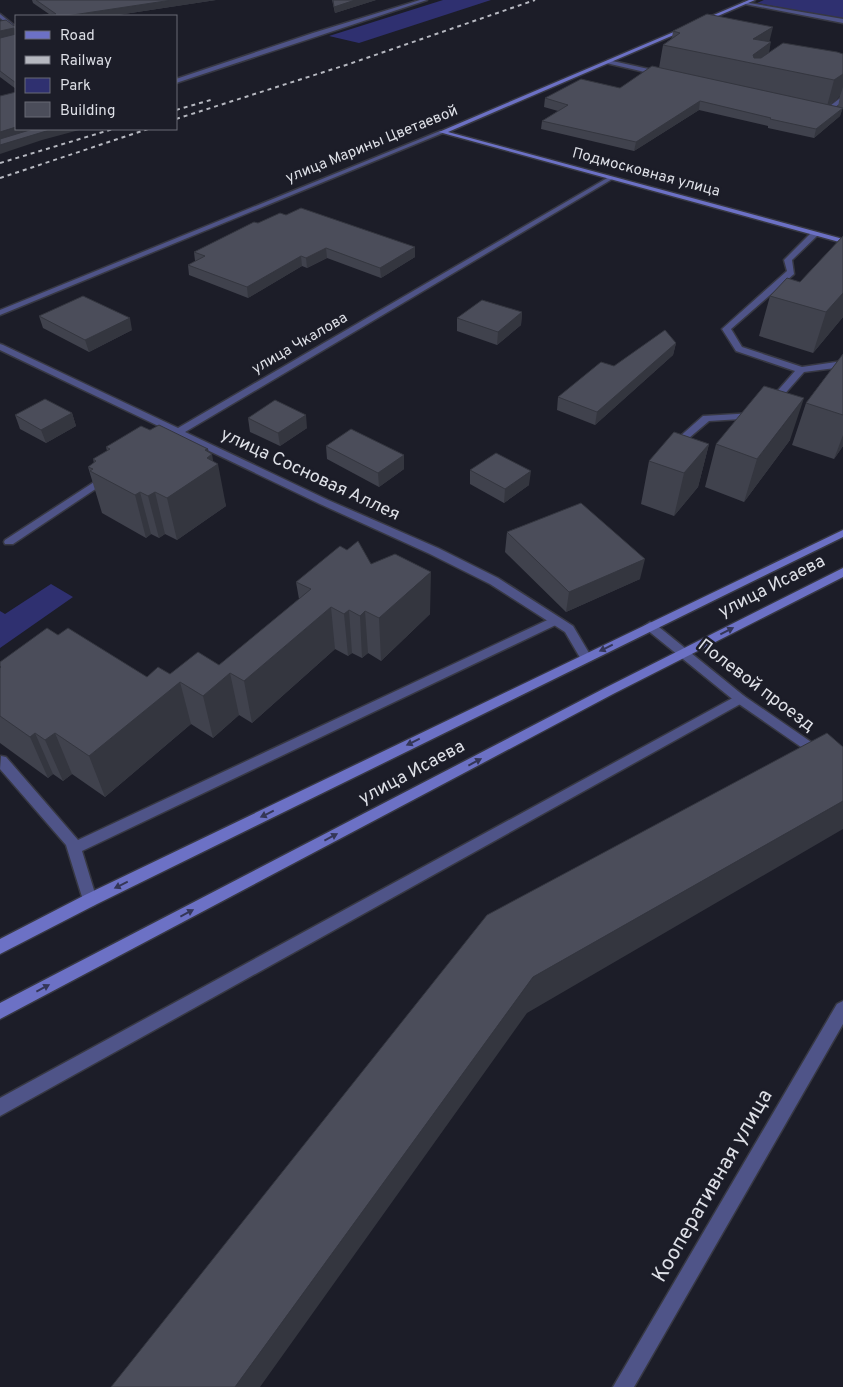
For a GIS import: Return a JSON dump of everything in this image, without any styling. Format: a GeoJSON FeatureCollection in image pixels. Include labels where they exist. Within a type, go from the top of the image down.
{"type":"FeatureCollection","features":[{"type":"Feature","properties":{"kind":"street"},"geometry":{"type":"LineString","coordinates":[[178,80],[315,34],[425,0]]}},
{"type":"Feature","properties":{"kind":"street","name":"улица Марины Цветаевой"},"geometry":{"type":"LineString","coordinates":[[0,312],[442,132],[753,0]]}},
{"type":"Feature","properties":{"kind":"street"},"geometry":{"type":"LineString","coordinates":[[745,3],[843,22]]}},
{"type":"Feature","properties":{"kind":"street"},"geometry":{"type":"LineString","coordinates":[[0,15],[15,29]]}},
{"type":"Feature","properties":{"kind":"street"},"geometry":{"type":"LineString","coordinates":[[608,62],[666,74]]}},
{"type":"Feature","properties":{"kind":"street"},"geometry":{"type":"LineString","coordinates":[[828,110],[843,98]]}},
{"type":"Feature","properties":{"kind":"street"},"geometry":{"type":"LineString","coordinates":[[819,108],[836,111]]}},
{"type":"Feature","properties":{"kind":"street","name":"Подмосковная улица"},"geometry":{"type":"LineString","coordinates":[[442,132],[843,241]]}},
{"type":"Feature","properties":{"kind":"street","name":"улица Чкалова"},"geometry":{"type":"LineString","coordinates":[[152,448],[176,432],[611,178]]}},
{"type":"Feature","properties":{"kind":"street"},"geometry":{"type":"LineString","coordinates":[[815,234],[788,260],[791,272],[726,329],[739,349],[801,370],[843,364]]}},
{"type":"Feature","properties":{"kind":"street","name":"улица Сосновая Аллея"},"geometry":{"type":"LineString","coordinates":[[0,347],[494,581],[570,629],[586,658]]}},
{"type":"Feature","properties":{"kind":"street"},"geometry":{"type":"LineString","coordinates":[[664,455],[706,418],[764,413],[801,370]]}},
{"type":"Feature","properties":{"kind":"street"},"geometry":{"type":"LineString","coordinates":[[8,542],[120,468]]}},
{"type":"Feature","properties":{"kind":"street","name":"улица Исаева"},"geometry":{"type":"LineString","coordinates":[[0,947],[90,900],[843,533]]}},
{"type":"Feature","properties":{"kind":"street","name":"улица Исаева"},"geometry":{"type":"LineString","coordinates":[[0,1011],[684,653],[843,572]]}},
{"type":"Feature","properties":{"kind":"street"},"geometry":{"type":"LineString","coordinates":[[74,848],[556,620]]}},
{"type":"Feature","properties":{"kind":"street","name":"Полевой проезд"},"geometry":{"type":"LineString","coordinates":[[650,626],[740,699],[843,771]]}},
{"type":"Feature","properties":{"kind":"street"},"geometry":{"type":"LineString","coordinates":[[0,1106],[740,699]]}},
{"type":"Feature","properties":{"kind":"street"},"geometry":{"type":"LineString","coordinates":[[1,762],[72,842],[90,900]]}},
{"type":"Feature","properties":{"kind":"street","name":"Кооперативная улица"},"geometry":{"type":"LineString","coordinates":[[623,1387],[843,1008]]}},
{"type":"Feature","properties":{"kind":"green space"},"geometry":{"type":"Polygon","coordinates":[[[443,0],[491,0],[359,43],[329,36],[443,0]]]}},
{"type":"Feature","properties":{"kind":"green space"},"geometry":{"type":"Polygon","coordinates":[[[764,0],[843,0],[843,19],[757,3],[764,0]]]}},
{"type":"Feature","properties":{"kind":"green space"},"geometry":{"type":"Polygon","coordinates":[[[51,584],[73,597],[0,648],[0,611],[5,614],[51,584]]]}},
{"type":"Feature","properties":{"kind":"building"},"geometry":{"type":"Polygon","coordinates":[[[36,0],[172,0],[73,15],[45,15],[56,14],[36,0]]]}},
{"type":"Feature","properties":{"kind":"building"},"geometry":{"type":"Polygon","coordinates":[[[333,0],[355,0],[334,7],[333,0]]]}},
{"type":"Feature","properties":{"kind":"building"},"geometry":{"type":"Polygon","coordinates":[[[707,14],[773,27],[753,39],[771,42],[753,55],[754,58],[761,58],[783,43],[837,52],[843,54],[843,74],[834,80],[663,45],[680,33],[673,31],[707,14]]]}},
{"type":"Feature","properties":{"kind":"building"},"geometry":{"type":"Polygon","coordinates":[[[6,20],[14,26],[15,31],[14,28],[0,31],[0,21],[6,20]]]}},
{"type":"Feature","properties":{"kind":"building"},"geometry":{"type":"Polygon","coordinates":[[[15,34],[15,82],[0,71],[0,38],[15,34]]]}},
{"type":"Feature","properties":{"kind":"building"},"geometry":{"type":"Polygon","coordinates":[[[652,66],[843,108],[816,129],[700,101],[636,142],[542,121],[568,105],[545,98],[581,79],[620,88],[652,66]]]}},
{"type":"Feature","properties":{"kind":"building"},"geometry":{"type":"Polygon","coordinates":[[[15,92],[15,127],[0,132],[0,96],[15,92]]]}},
{"type":"Feature","properties":{"kind":"building"},"geometry":{"type":"Polygon","coordinates":[[[30,130],[50,130],[0,145],[0,139],[30,130]]]}},
{"type":"Feature","properties":{"kind":"building"},"geometry":{"type":"Polygon","coordinates":[[[301,208],[415,247],[380,268],[326,248],[306,258],[301,256],[247,287],[188,265],[205,256],[194,252],[254,222],[258,223],[280,213],[286,215],[301,208]]]}},
{"type":"Feature","properties":{"kind":"building"},"geometry":{"type":"Polygon","coordinates":[[[843,236],[843,293],[826,312],[770,296],[787,278],[800,282],[843,236]]]}},
{"type":"Feature","properties":{"kind":"building"},"geometry":{"type":"Polygon","coordinates":[[[83,296],[130,318],[85,340],[39,316],[83,296]]]}},
{"type":"Feature","properties":{"kind":"building"},"geometry":{"type":"Polygon","coordinates":[[[482,300],[522,312],[498,332],[457,318],[482,300]]]}},
{"type":"Feature","properties":{"kind":"building"},"geometry":{"type":"Polygon","coordinates":[[[665,330],[676,343],[597,412],[558,397],[601,362],[614,366],[665,330]]]}},
{"type":"Feature","properties":{"kind":"building"},"geometry":{"type":"Polygon","coordinates":[[[843,354],[843,415],[806,403],[843,354]]]}},
{"type":"Feature","properties":{"kind":"building"},"geometry":{"type":"Polygon","coordinates":[[[764,386],[804,398],[757,459],[716,444],[764,386]]]}},
{"type":"Feature","properties":{"kind":"building"},"geometry":{"type":"Polygon","coordinates":[[[45,399],[72,413],[41,430],[15,415],[45,399]]]}},
{"type":"Feature","properties":{"kind":"building"},"geometry":{"type":"Polygon","coordinates":[[[275,400],[306,415],[278,433],[248,418],[275,400]]]}},
{"type":"Feature","properties":{"kind":"building"},"geometry":{"type":"Polygon","coordinates":[[[159,425],[208,449],[205,450],[212,454],[207,458],[218,464],[167,498],[155,492],[148,496],[140,492],[135,495],[90,471],[93,469],[88,467],[96,461],[93,459],[110,449],[106,447],[141,426],[150,430],[159,425]]]}},
{"type":"Feature","properties":{"kind":"building"},"geometry":{"type":"Polygon","coordinates":[[[351,429],[404,455],[378,473],[326,446],[351,429]]]}},
{"type":"Feature","properties":{"kind":"building"},"geometry":{"type":"Polygon","coordinates":[[[674,432],[709,444],[684,473],[649,461],[674,432]]]}},
{"type":"Feature","properties":{"kind":"building"},"geometry":{"type":"Polygon","coordinates":[[[496,453],[531,471],[505,489],[470,470],[496,453]]]}},
{"type":"Feature","properties":{"kind":"building"},"geometry":{"type":"Polygon","coordinates":[[[581,503],[645,559],[569,592],[507,532],[581,503]]]}},
{"type":"Feature","properties":{"kind":"building"},"geometry":{"type":"Polygon","coordinates":[[[358,541],[371,564],[395,554],[431,572],[379,618],[365,611],[360,616],[349,610],[344,614],[331,607],[244,681],[230,673],[203,696],[180,682],[89,756],[55,733],[45,740],[35,733],[30,737],[0,716],[0,662],[47,628],[58,635],[68,628],[147,677],[158,667],[170,674],[198,652],[219,665],[311,589],[296,582],[340,546],[347,550],[358,541]]]}},
{"type":"Feature","properties":{"kind":"building"},"geometry":{"type":"Polygon","coordinates":[[[827,733],[843,747],[843,801],[533,977],[235,1387],[111,1387],[487,915],[827,733]]]}},
{"type":"Feature","properties":{"kind":"railway"},"geometry":{"type":"LineString","coordinates":[[178,118],[349,64],[535,0]]}},
{"type":"Feature","properties":{"kind":"railway"},"geometry":{"type":"LineString","coordinates":[[178,109],[214,99]]}},
{"type":"Feature","properties":{"kind":"railway"},"geometry":{"type":"LineString","coordinates":[[0,163],[110,130]]}},
{"type":"Feature","properties":{"kind":"railway"},"geometry":{"type":"LineString","coordinates":[[0,178],[145,130]]}}]}
